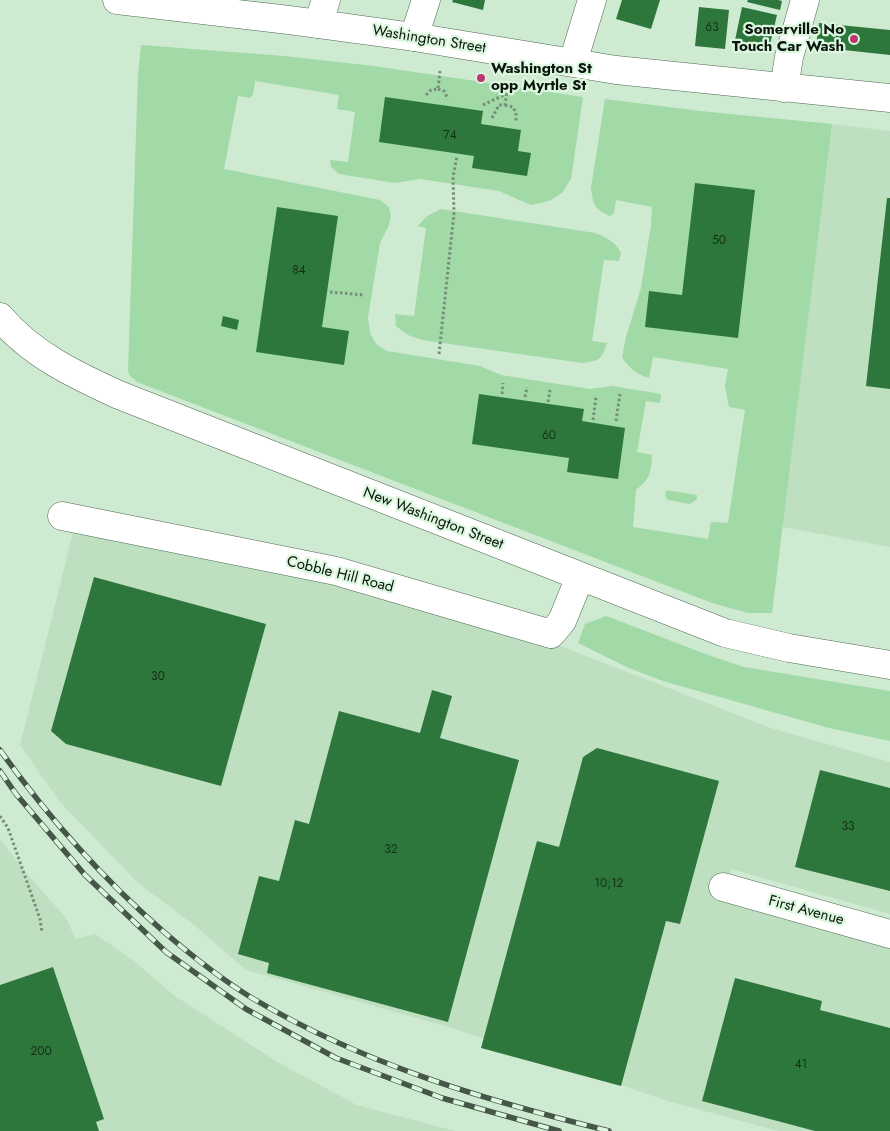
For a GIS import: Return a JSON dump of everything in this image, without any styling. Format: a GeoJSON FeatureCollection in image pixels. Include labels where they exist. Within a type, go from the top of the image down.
{"type":"FeatureCollection","features":[{"type":"Feature","properties":{"kind":"street","name":"Washington Street"},"geometry":{"type":"LineString","coordinates":[[117,0],[322,12],[414,37],[616,70],[890,98]]}},
{"type":"Feature","properties":{"kind":"street"},"geometry":{"type":"LineString","coordinates":[[414,37],[426,0]]}},
{"type":"Feature","properties":{"kind":"street"},"geometry":{"type":"LineString","coordinates":[[573,62],[592,0]]}},
{"type":"Feature","properties":{"kind":"street"},"geometry":{"type":"LineString","coordinates":[[784,88],[789,57],[805,0]]}},
{"type":"Feature","properties":{"kind":"street","name":"New Washington Street"},"geometry":{"type":"LineString","coordinates":[[0,317],[25,341],[47,358],[69,372],[118,395],[580,577],[725,633],[789,648],[890,664]]}},
{"type":"Feature","properties":{"kind":"street","name":"Cobble Hill Road"},"geometry":{"type":"LineString","coordinates":[[62,516],[336,571],[551,634],[562,621],[580,577]]}},
{"type":"Feature","properties":{"kind":"street","name":"First Avenue"},"geometry":{"type":"LineString","coordinates":[[723,888],[890,934]]}},
{"type":"Feature","properties":{"kind":"path"},"geometry":{"type":"LineString","coordinates":[[438,89],[440,71]]}},
{"type":"Feature","properties":{"kind":"path"},"geometry":{"type":"LineString","coordinates":[[505,105],[508,82]]}},
{"type":"Feature","properties":{"kind":"path"},"geometry":{"type":"LineString","coordinates":[[426,95],[430,90],[438,89],[444,91],[448,99]]}},
{"type":"Feature","properties":{"kind":"path"},"geometry":{"type":"LineString","coordinates":[[483,105],[507,93]]}},
{"type":"Feature","properties":{"kind":"path"},"geometry":{"type":"LineString","coordinates":[[492,118],[499,105],[505,105],[513,108],[516,113],[516,122]]}},
{"type":"Feature","properties":{"kind":"path"},"geometry":{"type":"LineString","coordinates":[[439,354],[454,213],[453,177],[457,156]]}},
{"type":"Feature","properties":{"kind":"path"},"geometry":{"type":"LineString","coordinates":[[330,292],[364,295]]}},
{"type":"Feature","properties":{"kind":"path"},"geometry":{"type":"LineString","coordinates":[[502,394],[504,383]]}},
{"type":"Feature","properties":{"kind":"path"},"geometry":{"type":"LineString","coordinates":[[525,397],[527,387]]}},
{"type":"Feature","properties":{"kind":"path"},"geometry":{"type":"LineString","coordinates":[[548,402],[550,390]]}},
{"type":"Feature","properties":{"kind":"path"},"geometry":{"type":"LineString","coordinates":[[616,421],[620,394]]}},
{"type":"Feature","properties":{"kind":"path"},"geometry":{"type":"LineString","coordinates":[[593,420],[596,397]]}},
{"type":"Feature","properties":{"kind":"path"},"geometry":{"type":"LineString","coordinates":[[0,816],[8,828],[40,919],[42,932]]}},
{"type":"Feature","properties":{"kind":"shaded area"},"geometry":{"type":"Polygon","coordinates":[[[141,45],[284,56],[374,66],[583,97],[571,179],[562,193],[549,201],[531,205],[499,191],[420,179],[395,183],[339,174],[331,167],[330,160],[348,162],[355,112],[337,109],[339,95],[255,81],[253,95],[250,98],[238,96],[224,169],[380,200],[389,207],[391,216],[389,225],[380,243],[368,318],[370,333],[376,344],[387,351],[480,366],[501,375],[590,389],[612,386],[661,394],[660,403],[646,401],[637,452],[652,455],[652,461],[647,479],[636,490],[633,527],[708,539],[711,522],[728,523],[745,410],[729,407],[725,386],[728,369],[653,357],[649,378],[633,370],[622,357],[641,288],[652,207],[616,200],[614,213],[610,216],[595,205],[591,188],[605,99],[700,111],[832,124],[772,613],[748,613],[712,603],[137,382],[130,376],[128,371],[138,75],[141,45]]]}},
{"type":"Feature","properties":{"kind":"shaded area"},"geometry":{"type":"Polygon","coordinates":[[[832,124],[890,131],[890,547],[782,527],[832,124]]]}},
{"type":"Feature","properties":{"kind":"shaded area"},"geometry":{"type":"Polygon","coordinates":[[[441,209],[595,233],[613,243],[621,253],[619,261],[604,260],[592,341],[607,343],[602,356],[597,360],[582,363],[422,340],[408,335],[396,326],[395,314],[414,316],[426,228],[418,226],[427,216],[441,209]]]}},
{"type":"Feature","properties":{"kind":"shaded area"},"geometry":{"type":"Polygon","coordinates":[[[666,490],[697,495],[697,499],[690,504],[668,500],[665,496],[666,490]]]}},
{"type":"Feature","properties":{"kind":"shaded area"},"geometry":{"type":"Polygon","coordinates":[[[74,528],[297,568],[558,645],[771,728],[890,762],[890,914],[731,869],[723,895],[890,941],[890,1131],[778,1131],[668,1101],[452,1028],[246,970],[194,925],[138,883],[59,801],[20,745],[74,528]]]}},
{"type":"Feature","properties":{"kind":"shaded area"},"geometry":{"type":"Polygon","coordinates":[[[606,616],[744,667],[890,691],[890,741],[829,728],[663,681],[629,668],[578,643],[585,624],[606,616]]]}},
{"type":"Feature","properties":{"kind":"shaded area"},"geometry":{"type":"Polygon","coordinates":[[[0,838],[21,867],[67,919],[75,939],[95,934],[133,960],[175,996],[279,1063],[357,1105],[455,1131],[0,1131],[0,838]]]}},
{"type":"Feature","properties":{"kind":"building"},"geometry":{"type":"Polygon","coordinates":[[[453,0],[485,0],[483,10],[452,2],[453,0]]]}},
{"type":"Feature","properties":{"kind":"building"},"geometry":{"type":"Polygon","coordinates":[[[622,0],[660,0],[651,29],[616,19],[622,0]]]}},
{"type":"Feature","properties":{"kind":"building"},"geometry":{"type":"Polygon","coordinates":[[[748,0],[782,1],[780,10],[747,2],[748,0]]]}},
{"type":"Feature","properties":{"kind":"building"},"geometry":{"type":"Polygon","coordinates":[[[699,7],[729,10],[725,49],[695,46],[699,7]]]}},
{"type":"Feature","properties":{"kind":"building"},"geometry":{"type":"Polygon","coordinates":[[[742,7],[777,15],[768,53],[734,45],[742,7]]]}},
{"type":"Feature","properties":{"kind":"building","name":"Somerville No Touch Car Wash"},"geometry":{"type":"Polygon","coordinates":[[[819,23],[890,30],[890,55],[816,47],[819,23]]]}},
{"type":"Feature","properties":{"kind":"building"},"geometry":{"type":"Polygon","coordinates":[[[385,97],[483,111],[481,124],[521,130],[518,151],[531,153],[527,176],[472,168],[474,156],[379,142],[385,97]]]}},
{"type":"Feature","properties":{"kind":"building"},"geometry":{"type":"Polygon","coordinates":[[[695,183],[755,190],[738,338],[645,327],[649,291],[682,295],[695,183]]]}},
{"type":"Feature","properties":{"kind":"building"},"geometry":{"type":"Polygon","coordinates":[[[887,198],[890,198],[890,389],[866,386],[887,198]]]}},
{"type":"Feature","properties":{"kind":"building"},"geometry":{"type":"Polygon","coordinates":[[[277,207],[338,216],[322,327],[349,331],[344,365],[256,352],[277,207]]]}},
{"type":"Feature","properties":{"kind":"building"},"geometry":{"type":"Polygon","coordinates":[[[223,316],[239,320],[237,330],[221,326],[223,316]]]}},
{"type":"Feature","properties":{"kind":"building"},"geometry":{"type":"Polygon","coordinates":[[[479,394],[584,409],[582,421],[625,428],[618,479],[567,472],[569,458],[472,444],[479,394]]]}},
{"type":"Feature","properties":{"kind":"building"},"geometry":{"type":"Polygon","coordinates":[[[94,577],[266,624],[221,786],[66,744],[51,731],[94,577]]]}},
{"type":"Feature","properties":{"kind":"building"},"geometry":{"type":"Polygon","coordinates":[[[432,690],[452,696],[440,738],[519,760],[448,1022],[267,973],[269,963],[238,954],[259,876],[279,881],[295,820],[309,824],[339,711],[420,733],[432,690]]]}},
{"type":"Feature","properties":{"kind":"building"},"geometry":{"type":"Polygon","coordinates":[[[597,748],[719,781],[680,924],[666,921],[621,1086],[481,1048],[537,841],[559,847],[583,757],[597,748]]]}},
{"type":"Feature","properties":{"kind":"building"},"geometry":{"type":"Polygon","coordinates":[[[820,770],[890,788],[890,891],[795,867],[820,770]]]}},
{"type":"Feature","properties":{"kind":"building"},"geometry":{"type":"Polygon","coordinates":[[[53,967],[104,1119],[96,1122],[99,1131],[0,1131],[0,985],[53,967]]]}},
{"type":"Feature","properties":{"kind":"building"},"geometry":{"type":"Polygon","coordinates":[[[735,978],[822,1001],[820,1010],[890,1028],[890,1131],[815,1131],[702,1101],[735,978]]]}},
{"type":"Feature","properties":{"kind":"railway"},"geometry":{"type":"LineString","coordinates":[[0,750],[57,823],[119,890],[185,950],[252,998],[337,1042],[425,1078],[470,1093],[609,1131]]}},
{"type":"Feature","properties":{"kind":"railway"},"geometry":{"type":"LineString","coordinates":[[0,771],[16,794],[85,875],[166,952],[246,1009],[336,1058],[442,1098],[559,1131]]}},
{"type":"Feature","properties":{"kind":"place","name":"Somerville No Touch Car Wash"},"geometry":{"type":"Point","coordinates":[854,39]}},
{"type":"Feature","properties":{"kind":"place","name":"Washington St opp Myrtle St"},"geometry":{"type":"Point","coordinates":[481,78]}}]}
